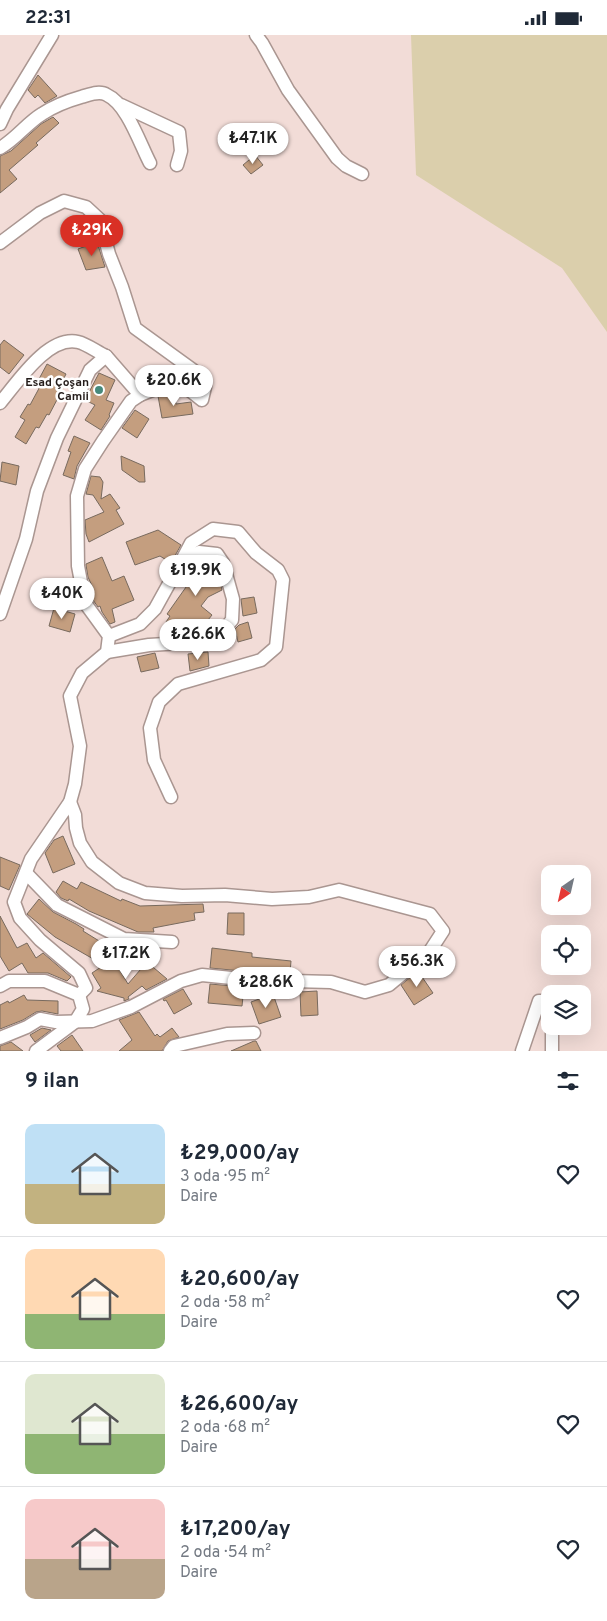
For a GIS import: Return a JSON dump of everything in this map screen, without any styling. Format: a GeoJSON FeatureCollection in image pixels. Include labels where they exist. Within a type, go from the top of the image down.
{"type":"FeatureCollection","features":[{"type":"Feature","properties":{"kind":"street"},"geometry":{"type":"LineString","coordinates":[[0,124],[7,109],[52,35]]}},
{"type":"Feature","properties":{"kind":"street"},"geometry":{"type":"LineString","coordinates":[[256,35],[288,90],[337,158],[346,166],[362,174]]}},
{"type":"Feature","properties":{"kind":"street"},"geometry":{"type":"LineString","coordinates":[[0,148],[15,138],[41,114],[69,100],[96,93],[107,94],[126,114],[150,163]]}},
{"type":"Feature","properties":{"kind":"street"},"geometry":{"type":"LineString","coordinates":[[118,104],[179,132],[181,151],[177,165]]}},
{"type":"Feature","properties":{"kind":"street"},"geometry":{"type":"LineString","coordinates":[[0,243],[40,213],[64,201],[86,207],[100,220],[109,254],[135,328],[193,369],[205,387],[202,400],[183,385],[170,383],[140,395],[131,401],[85,469],[77,496],[78,566],[85,603],[109,636],[107,652]]}},
{"type":"Feature","properties":{"kind":"street"},"geometry":{"type":"LineString","coordinates":[[0,403],[41,355],[58,344],[78,342],[106,356],[140,395]]}},
{"type":"Feature","properties":{"kind":"street"},"geometry":{"type":"LineString","coordinates":[[0,614],[26,539],[37,491],[57,438],[90,370],[106,356]]}},
{"type":"Feature","properties":{"kind":"street"},"geometry":{"type":"LineString","coordinates":[[109,636],[140,623],[155,609],[191,543],[213,529],[238,533],[256,553],[278,570],[283,580],[276,647],[261,660],[178,684],[159,702],[150,728],[154,760],[171,797]]}},
{"type":"Feature","properties":{"kind":"street"},"geometry":{"type":"LineString","coordinates":[[79,995],[86,988],[79,973],[40,940],[20,918],[14,902],[31,859],[70,803],[75,784],[80,746],[70,696],[82,673],[107,652],[149,645],[182,643],[221,633],[232,620],[233,599],[223,563],[217,554],[199,552],[182,562]]}},
{"type":"Feature","properties":{"kind":"street"},"geometry":{"type":"LineString","coordinates":[[0,1038],[27,1027],[40,1019],[56,1022],[92,1021],[131,1007],[181,981],[202,975],[331,982],[364,992],[389,985],[430,951],[443,931],[430,914],[339,890],[309,897],[272,899],[225,895],[182,896],[145,893],[119,883],[92,862],[80,843],[75,815],[70,803]]}},
{"type":"Feature","properties":{"kind":"street"},"geometry":{"type":"LineString","coordinates":[[26,873],[57,905],[124,939],[172,943]]}},
{"type":"Feature","properties":{"kind":"street"},"geometry":{"type":"LineString","coordinates":[[0,986],[9,981],[45,981],[79,995]]}},
{"type":"Feature","properties":{"kind":"street"},"geometry":{"type":"LineString","coordinates":[[36,1051],[75,1022],[83,1009],[79,995]]}},
{"type":"Feature","properties":{"kind":"street"},"geometry":{"type":"LineString","coordinates":[[522,1051],[539,1001],[541,1001]]}},
{"type":"Feature","properties":{"kind":"street"},"geometry":{"type":"LineString","coordinates":[[170,1051],[174,1046],[227,1034],[254,1033]]}},
{"type":"Feature","properties":{"kind":"street"},"geometry":{"type":"LineString","coordinates":[[552,1035],[552,1051]]}},
{"type":"Feature","properties":{"kind":"shaded area"},"geometry":{"type":"Polygon","coordinates":[[[411,35],[607,35],[607,332],[562,268],[416,175],[411,35]]]}},
{"type":"Feature","properties":{"kind":"building"},"geometry":{"type":"Polygon","coordinates":[[[38,75],[57,96],[45,103],[38,95],[35,98],[28,90],[38,75]]]}},
{"type":"Feature","properties":{"kind":"building"},"geometry":{"type":"Polygon","coordinates":[[[53,117],[59,123],[36,143],[38,145],[9,170],[17,179],[0,193],[0,156],[11,151],[41,124],[53,117]]]}},
{"type":"Feature","properties":{"kind":"building"},"geometry":{"type":"Polygon","coordinates":[[[255,155],[263,165],[251,174],[243,165],[255,155]]]}},
{"type":"Feature","properties":{"kind":"building"},"geometry":{"type":"Polygon","coordinates":[[[97,242],[105,267],[86,270],[78,249],[97,242]]]}},
{"type":"Feature","properties":{"kind":"building"},"geometry":{"type":"Polygon","coordinates":[[[4,340],[24,355],[9,374],[0,367],[0,345],[4,340]]]}},
{"type":"Feature","properties":{"kind":"building"},"geometry":{"type":"Polygon","coordinates":[[[47,364],[66,374],[57,392],[60,394],[49,415],[47,414],[39,428],[36,427],[26,444],[15,437],[25,420],[20,417],[28,404],[30,405],[43,381],[39,379],[47,364]]]}},
{"type":"Feature","properties":{"kind":"building","name":"Esad Çoşan Camii"},"geometry":{"type":"Polygon","coordinates":[[[99,373],[115,380],[106,400],[114,403],[110,416],[101,430],[85,420],[95,405],[85,400],[99,373]]]}},
{"type":"Feature","properties":{"kind":"building"},"geometry":{"type":"Polygon","coordinates":[[[174,393],[176,404],[191,402],[193,414],[162,418],[158,396],[174,393]]]}},
{"type":"Feature","properties":{"kind":"building"},"geometry":{"type":"Polygon","coordinates":[[[135,410],[149,419],[137,438],[122,428],[135,410]]]}},
{"type":"Feature","properties":{"kind":"building"},"geometry":{"type":"Polygon","coordinates":[[[74,436],[90,443],[77,466],[74,479],[63,475],[71,452],[68,451],[74,436]]]}},
{"type":"Feature","properties":{"kind":"building"},"geometry":{"type":"Polygon","coordinates":[[[121,456],[144,466],[145,482],[139,482],[122,470],[121,456]]]}},
{"type":"Feature","properties":{"kind":"building"},"geometry":{"type":"Polygon","coordinates":[[[2,462],[19,466],[16,485],[0,481],[2,462]]]}},
{"type":"Feature","properties":{"kind":"building"},"geometry":{"type":"Polygon","coordinates":[[[91,476],[100,477],[103,482],[101,499],[110,494],[120,508],[116,510],[124,524],[89,542],[86,534],[85,520],[104,512],[93,495],[86,494],[91,476]]]}},
{"type":"Feature","properties":{"kind":"building"},"geometry":{"type":"Polygon","coordinates":[[[158,530],[181,545],[171,563],[160,556],[135,565],[126,542],[158,530]]]}},
{"type":"Feature","properties":{"kind":"building"},"geometry":{"type":"Polygon","coordinates":[[[102,557],[112,581],[124,576],[134,600],[112,609],[115,622],[110,624],[100,606],[98,607],[93,600],[91,589],[93,588],[88,577],[86,565],[102,557]]]}},
{"type":"Feature","properties":{"kind":"building"},"geometry":{"type":"Polygon","coordinates":[[[201,560],[203,564],[207,561],[212,562],[216,566],[222,590],[208,597],[201,606],[212,615],[200,630],[195,631],[185,622],[182,625],[180,623],[176,629],[166,622],[170,616],[167,614],[191,580],[186,571],[201,560]]]}},
{"type":"Feature","properties":{"kind":"building"},"geometry":{"type":"Polygon","coordinates":[[[254,597],[257,613],[243,616],[241,599],[254,597]]]}},
{"type":"Feature","properties":{"kind":"building"},"geometry":{"type":"Polygon","coordinates":[[[54,608],[75,614],[70,632],[49,626],[54,608]]]}},
{"type":"Feature","properties":{"kind":"building"},"geometry":{"type":"Polygon","coordinates":[[[248,622],[252,638],[238,642],[235,629],[239,625],[248,622]]]}},
{"type":"Feature","properties":{"kind":"building"},"geometry":{"type":"Polygon","coordinates":[[[208,652],[209,666],[190,671],[188,654],[208,652]]]}},
{"type":"Feature","properties":{"kind":"building"},"geometry":{"type":"Polygon","coordinates":[[[155,653],[159,668],[141,672],[137,657],[155,653]]]}},
{"type":"Feature","properties":{"kind":"building"},"geometry":{"type":"Polygon","coordinates":[[[63,836],[75,864],[53,873],[45,853],[54,840],[63,836]]]}},
{"type":"Feature","properties":{"kind":"building"},"geometry":{"type":"Polygon","coordinates":[[[0,857],[20,865],[9,890],[0,886],[0,857]]]}},
{"type":"Feature","properties":{"kind":"building"},"geometry":{"type":"Polygon","coordinates":[[[63,881],[77,889],[81,882],[121,901],[122,899],[140,906],[203,904],[204,912],[194,913],[195,920],[153,928],[154,932],[138,932],[89,911],[69,899],[68,901],[61,898],[56,892],[63,881]]]}},
{"type":"Feature","properties":{"kind":"building"},"geometry":{"type":"Polygon","coordinates":[[[39,899],[53,912],[84,929],[83,931],[104,944],[95,960],[55,937],[27,914],[39,899]]]}},
{"type":"Feature","properties":{"kind":"building"},"geometry":{"type":"Polygon","coordinates":[[[228,913],[244,913],[244,935],[227,934],[228,913]]]}},
{"type":"Feature","properties":{"kind":"building"},"geometry":{"type":"Polygon","coordinates":[[[0,916],[17,948],[27,943],[36,958],[43,953],[71,977],[67,981],[48,973],[28,973],[22,963],[9,971],[0,956],[0,916]]]}},
{"type":"Feature","properties":{"kind":"building"},"geometry":{"type":"Polygon","coordinates":[[[212,948],[252,953],[252,957],[291,961],[290,973],[210,968],[212,948]]]}},
{"type":"Feature","properties":{"kind":"building"},"geometry":{"type":"Polygon","coordinates":[[[113,959],[128,984],[147,962],[167,979],[146,990],[142,986],[128,997],[129,999],[124,1001],[124,998],[97,991],[101,988],[92,973],[113,959]]]}},
{"type":"Feature","properties":{"kind":"building"},"geometry":{"type":"Polygon","coordinates":[[[418,971],[433,993],[414,1005],[401,985],[418,971]]]}},
{"type":"Feature","properties":{"kind":"building"},"geometry":{"type":"Polygon","coordinates":[[[210,984],[244,987],[242,1006],[208,1003],[210,984]]]}},
{"type":"Feature","properties":{"kind":"building"},"geometry":{"type":"Polygon","coordinates":[[[183,989],[192,1004],[174,1014],[166,1000],[164,1001],[163,999],[183,989]]]}},
{"type":"Feature","properties":{"kind":"building"},"geometry":{"type":"Polygon","coordinates":[[[317,991],[318,1015],[301,1016],[300,992],[317,991]]]}},
{"type":"Feature","properties":{"kind":"building"},"geometry":{"type":"Polygon","coordinates":[[[273,994],[281,1017],[259,1024],[251,1002],[273,994]]]}},
{"type":"Feature","properties":{"kind":"building"},"geometry":{"type":"Polygon","coordinates":[[[24,995],[27,1000],[58,1001],[58,1014],[42,1011],[36,1012],[23,1020],[0,1029],[0,1005],[8,1001],[9,1003],[24,995]]]}},
{"type":"Feature","properties":{"kind":"building"},"geometry":{"type":"Polygon","coordinates":[[[139,1012],[155,1036],[157,1034],[160,1037],[172,1028],[179,1037],[168,1041],[162,1051],[119,1051],[132,1040],[119,1020],[139,1012]]]}},
{"type":"Feature","properties":{"kind":"building"},"geometry":{"type":"Polygon","coordinates":[[[42,1028],[51,1030],[35,1042],[30,1035],[42,1028]]]}},
{"type":"Feature","properties":{"kind":"building"},"geometry":{"type":"Polygon","coordinates":[[[72,1035],[83,1051],[61,1051],[57,1046],[72,1035]]]}},
{"type":"Feature","properties":{"kind":"building"},"geometry":{"type":"Polygon","coordinates":[[[256,1041],[261,1051],[231,1051],[256,1041]]]}},
{"type":"Feature","properties":{"kind":"building"},"geometry":{"type":"Polygon","coordinates":[[[11,1042],[23,1051],[0,1051],[0,1046],[11,1042]]]}},
{"type":"Feature","properties":{"kind":"place","name":"Esad Çoşan Camii"},"geometry":{"type":"Point","coordinates":[99,390]}}]}
